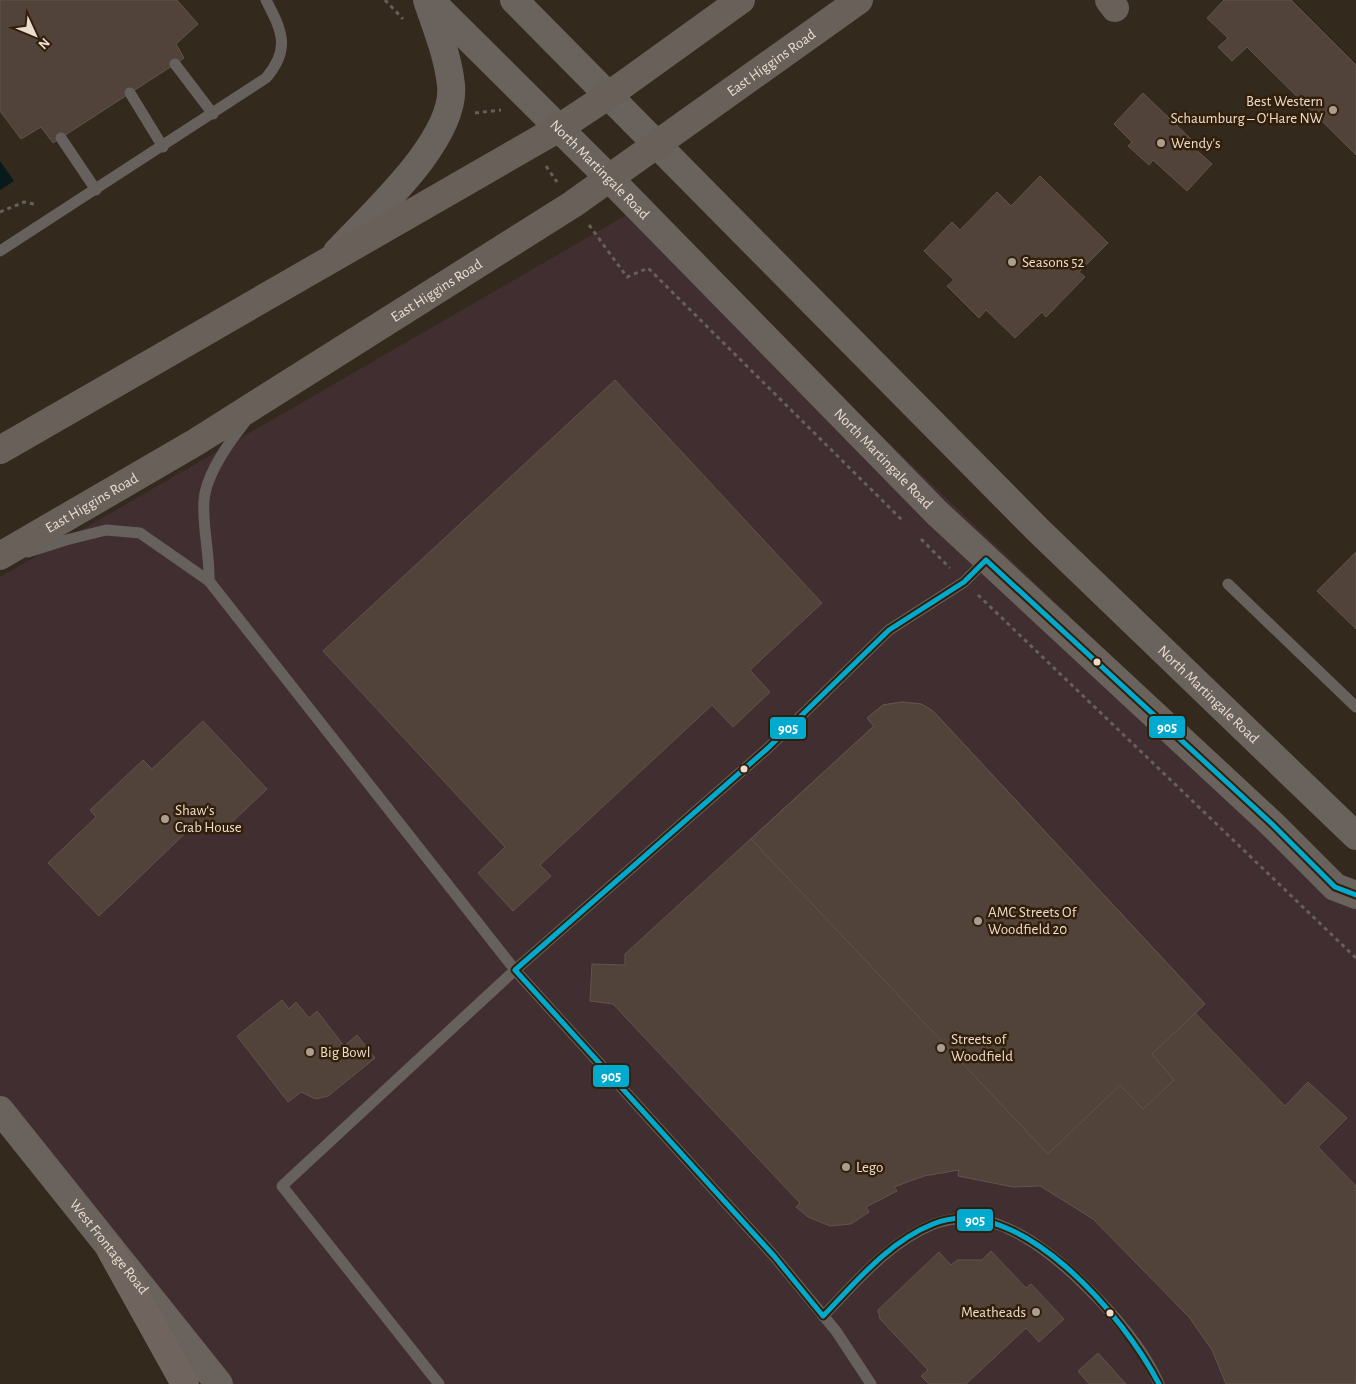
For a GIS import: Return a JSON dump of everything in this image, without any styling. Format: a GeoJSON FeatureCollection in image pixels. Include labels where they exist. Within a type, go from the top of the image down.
{"type":"FeatureCollection","features":[{"type":"Feature","properties":{"kind":"highway"},"geometry":{"type":"LineString","coordinates":[[110,1249],[185,1384]]}},
{"type":"Feature","properties":{"kind":"main road"},"geometry":{"type":"LineString","coordinates":[[0,450],[559,128],[609,95],[741,0]]}},
{"type":"Feature","properties":{"kind":"main road","name":"East Higgins Road"},"geometry":{"type":"LineString","coordinates":[[0,556],[261,401],[610,179],[858,0]]}},
{"type":"Feature","properties":{"kind":"street","name":"North Martingale Road"},"geometry":{"type":"LineString","coordinates":[[428,0],[610,179],[932,508],[1272,824],[1335,887],[1356,895]]}},
{"type":"Feature","properties":{"kind":"street"},"geometry":{"type":"LineString","coordinates":[[328,262],[415,169],[445,120],[452,87],[446,58],[428,0]]}},
{"type":"Feature","properties":{"kind":"street","name":"North Martingale Road"},"geometry":{"type":"LineString","coordinates":[[514,0],[1038,530],[1356,836]]}},
{"type":"Feature","properties":{"kind":"street","name":"West Frontage Road"},"geometry":{"type":"LineString","coordinates":[[0,1110],[219,1384]]}},
{"type":"Feature","properties":{"kind":"lane"},"geometry":{"type":"LineString","coordinates":[[0,251],[266,78],[277,66],[282,48],[281,30],[266,0]]}},
{"type":"Feature","properties":{"kind":"lane"},"geometry":{"type":"LineString","coordinates":[[175,64],[213,114]]}},
{"type":"Feature","properties":{"kind":"lane"},"geometry":{"type":"LineString","coordinates":[[130,93],[164,146]]}},
{"type":"Feature","properties":{"kind":"lane"},"geometry":{"type":"LineString","coordinates":[[61,138],[96,190]]}},
{"type":"Feature","properties":{"kind":"lane"},"geometry":{"type":"LineString","coordinates":[[209,582],[210,558],[204,500],[215,469],[229,443],[261,401]]}},
{"type":"Feature","properties":{"kind":"lane"},"geometry":{"type":"LineString","coordinates":[[0,562],[66,540],[106,530],[132,532],[140,533],[209,582],[515,970],[774,1256],[823,1316],[871,1384]]}},
{"type":"Feature","properties":{"kind":"lane"},"geometry":{"type":"LineString","coordinates":[[439,1384],[282,1186],[515,970],[768,748],[889,630],[964,582],[986,560]]}},
{"type":"Feature","properties":{"kind":"lane"},"geometry":{"type":"LineString","coordinates":[[1228,584],[1356,707]]}},
{"type":"Feature","properties":{"kind":"lane"},"geometry":{"type":"LineString","coordinates":[[823,1316],[898,1243],[934,1224],[968,1217],[1010,1229],[1048,1253],[1094,1295],[1126,1332],[1155,1374],[1159,1384]]}},
{"type":"Feature","properties":{"kind":"path"},"geometry":{"type":"LineString","coordinates":[[468,114],[505,110]]}},
{"type":"Feature","properties":{"kind":"path"},"geometry":{"type":"LineString","coordinates":[[608,251],[627,277],[648,268],[908,526]]}},
{"type":"Feature","properties":{"kind":"path"},"geometry":{"type":"LineString","coordinates":[[915,533],[1356,958]]}},
{"type":"Feature","properties":{"kind":"shaded area"},"geometry":{"type":"Polygon","coordinates":[[[0,161],[14,181],[0,190],[0,161]]]}},
{"type":"Feature","properties":{"kind":"shaded area","name":"Streets of Woodfield"},"geometry":{"type":"Polygon","coordinates":[[[642,206],[1356,891],[1356,1384],[213,1384],[0,1113],[0,577],[642,206]]]}},
{"type":"Feature","properties":{"kind":"building"},"geometry":{"type":"Polygon","coordinates":[[[0,0],[177,0],[198,24],[176,44],[184,58],[53,143],[41,127],[21,139],[0,111],[0,0]]]}},
{"type":"Feature","properties":{"kind":"building","name":"Best Western Schaumburg – O’Hare NW"},"geometry":{"type":"Polygon","coordinates":[[[1224,0],[1291,0],[1356,65],[1356,155],[1247,47],[1232,61],[1218,47],[1228,38],[1207,18],[1224,0]]]}},
{"type":"Feature","properties":{"kind":"building","name":"Wendy's"},"geometry":{"type":"Polygon","coordinates":[[[1143,93],[1194,142],[1191,145],[1212,164],[1187,191],[1153,160],[1149,165],[1128,146],[1132,142],[1114,124],[1143,93]]]}},
{"type":"Feature","properties":{"kind":"building","name":"Seasons 52"},"geometry":{"type":"Polygon","coordinates":[[[1040,176],[1108,243],[1079,272],[1085,277],[1046,317],[1042,312],[1015,338],[986,310],[979,318],[947,286],[954,280],[924,251],[952,222],[960,230],[997,192],[1011,206],[1040,176]]]}},
{"type":"Feature","properties":{"kind":"building"},"geometry":{"type":"Polygon","coordinates":[[[615,380],[822,603],[750,670],[770,692],[733,727],[712,705],[540,865],[551,876],[513,911],[478,873],[505,847],[323,651],[615,380]]]}},
{"type":"Feature","properties":{"kind":"building"},"geometry":{"type":"Polygon","coordinates":[[[1356,552],[1356,629],[1317,591],[1356,552]]]}},
{"type":"Feature","properties":{"kind":"building","name":"Streets of Woodfield"},"geometry":{"type":"Polygon","coordinates":[[[902,702],[921,704],[933,711],[1205,1004],[1195,1013],[1285,1106],[1308,1082],[1347,1118],[1318,1147],[1356,1186],[1356,1384],[1226,1384],[1212,1350],[1189,1317],[1093,1219],[1040,1186],[1013,1187],[958,1176],[959,1170],[924,1176],[894,1187],[897,1191],[866,1207],[869,1212],[851,1224],[830,1226],[808,1217],[796,1207],[800,1203],[613,1004],[590,1001],[592,964],[625,965],[625,954],[874,726],[867,718],[883,705],[902,702]]]}},
{"type":"Feature","properties":{"kind":"building","name":"AMC Streets Of Woodfield 20"},"geometry":{"type":"Polygon","coordinates":[[[902,702],[921,704],[933,711],[1205,1004],[1152,1054],[1174,1080],[1143,1109],[1120,1085],[1048,1154],[751,839],[874,726],[867,718],[883,705],[902,702]]]}},
{"type":"Feature","properties":{"kind":"building","name":"Shaw‘s Crab House"},"geometry":{"type":"Polygon","coordinates":[[[203,721],[267,789],[229,825],[214,828],[199,820],[99,916],[48,863],[96,817],[90,810],[143,760],[152,769],[203,721]]]}},
{"type":"Feature","properties":{"kind":"building","name":"Big Bowl"},"geometry":{"type":"Polygon","coordinates":[[[282,1000],[289,1009],[296,1002],[309,1018],[317,1011],[344,1046],[357,1035],[375,1058],[328,1096],[316,1099],[301,1092],[288,1102],[237,1036],[282,1000]]]}},
{"type":"Feature","properties":{"kind":"building"},"geometry":{"type":"Polygon","coordinates":[[[991,1251],[1026,1288],[1031,1284],[1064,1319],[1039,1342],[1026,1328],[966,1384],[929,1384],[921,1376],[928,1370],[880,1319],[878,1310],[939,1252],[951,1265],[957,1260],[982,1260],[991,1251]]]}},
{"type":"Feature","properties":{"kind":"building"},"geometry":{"type":"Polygon","coordinates":[[[1098,1353],[1126,1384],[1089,1384],[1078,1371],[1098,1353]]]}},
{"type":"Feature","properties":{"kind":"transit line","name":"905"},"geometry":{"type":"LineString","coordinates":[[1159,1384],[1121,1326],[1095,1295],[1066,1266],[1033,1242],[1000,1225],[966,1218],[933,1224],[901,1241],[860,1277],[823,1316],[774,1256],[515,970],[768,748],[889,630],[964,582],[986,560],[1272,824],[1335,887],[1356,895]]}},
{"type":"Feature","properties":{"kind":"place","name":"Best Western Schaumburg – O’Hare NW"},"geometry":{"type":"Point","coordinates":[1333,110]}},
{"type":"Feature","properties":{"kind":"place","name":"Wendy's"},"geometry":{"type":"Point","coordinates":[1161,143]}},
{"type":"Feature","properties":{"kind":"place","name":"Seasons 52"},"geometry":{"type":"Point","coordinates":[1012,262]}},
{"type":"Feature","properties":{"kind":"place","name":"Shaw‘s Crab House"},"geometry":{"type":"Point","coordinates":[165,819]}},
{"type":"Feature","properties":{"kind":"place","name":"AMC Streets Of Woodfield 20"},"geometry":{"type":"Point","coordinates":[978,921]}},
{"type":"Feature","properties":{"kind":"place","name":"Streets of Woodfield"},"geometry":{"type":"Point","coordinates":[941,1048]}},
{"type":"Feature","properties":{"kind":"place","name":"Big Bowl"},"geometry":{"type":"Point","coordinates":[310,1052]}},
{"type":"Feature","properties":{"kind":"place","name":"Lego"},"geometry":{"type":"Point","coordinates":[846,1167]}},
{"type":"Feature","properties":{"kind":"place","name":"Meatheads"},"geometry":{"type":"Point","coordinates":[1036,1312]}}]}
